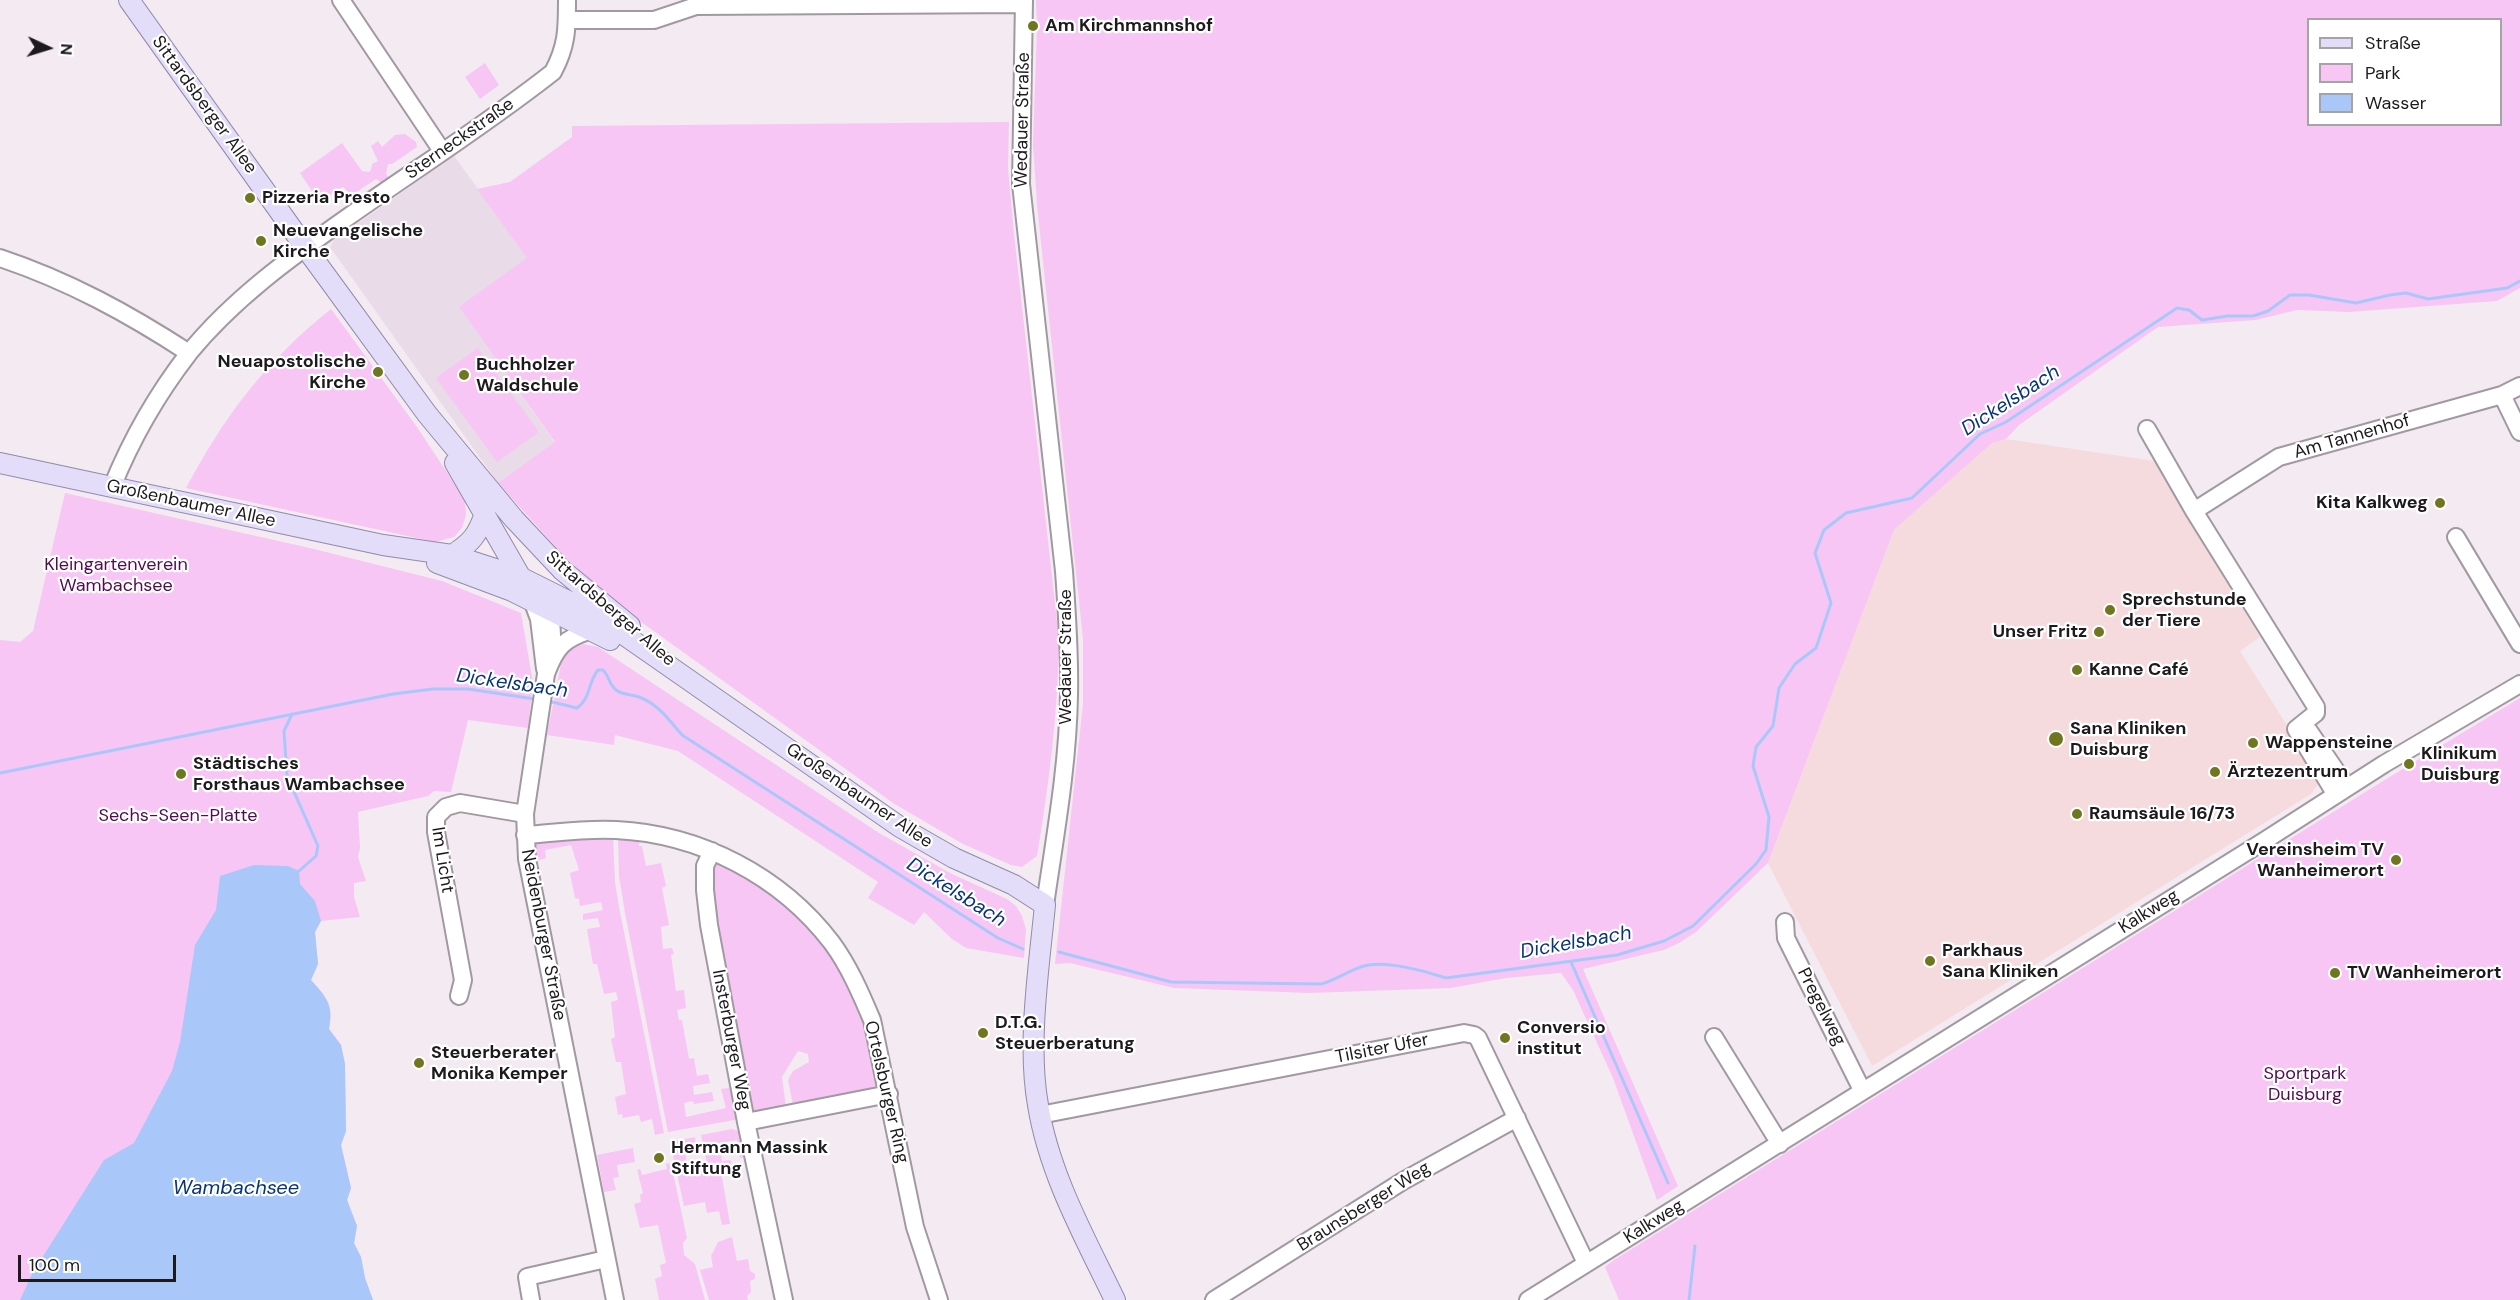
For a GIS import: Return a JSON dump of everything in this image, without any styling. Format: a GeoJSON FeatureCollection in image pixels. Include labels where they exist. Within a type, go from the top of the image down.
{"type":"FeatureCollection","features":[{"type":"Feature","properties":{"kind":"main road","name":"Sittardsberger Allee"},"geometry":{"type":"LineString","coordinates":[[129,0],[305,248],[427,414],[514,519],[562,570],[662,652],[681,672]]}},
{"type":"Feature","properties":{"kind":"main road","name":"Sittardsberger Allee"},"geometry":{"type":"LineString","coordinates":[[427,414],[520,577]]}},
{"type":"Feature","properties":{"kind":"main road","name":"Großenbaumer Allee"},"geometry":{"type":"LineString","coordinates":[[0,463],[383,545],[452,555],[520,577],[540,595],[551,609],[633,653],[681,672]]}},
{"type":"Feature","properties":{"kind":"main road"},"geometry":{"type":"LineString","coordinates":[[452,555],[469,545],[485,513]]}},
{"type":"Feature","properties":{"kind":"main road","name":"Sittardsberger Allee"},"geometry":{"type":"LineString","coordinates":[[514,519],[541,570],[540,595]]}},
{"type":"Feature","properties":{"kind":"main road","name":"Großenbaumer Allee"},"geometry":{"type":"LineString","coordinates":[[383,545],[540,595],[620,632],[681,672],[900,827],[954,858],[1014,885],[1046,905]]}},
{"type":"Feature","properties":{"kind":"main road","name":"Wedauer Straße"},"geometry":{"type":"LineString","coordinates":[[1046,905],[1034,1066],[1040,1115],[1054,1166],[1071,1209],[1115,1300]]}},
{"type":"Feature","properties":{"kind":"street"},"geometry":{"type":"LineString","coordinates":[[341,0],[442,151]]}},
{"type":"Feature","properties":{"kind":"street","name":"Sterneckstraße"},"geometry":{"type":"LineString","coordinates":[[112,487],[124,457],[189,353],[261,281],[553,72],[564,53],[567,0]]}},
{"type":"Feature","properties":{"kind":"street"},"geometry":{"type":"LineString","coordinates":[[567,20],[654,20],[696,6],[1024,2]]}},
{"type":"Feature","properties":{"kind":"street","name":"Wedauer Straße"},"geometry":{"type":"LineString","coordinates":[[1024,2],[1021,184],[1064,571],[1070,696],[1046,905]]}},
{"type":"Feature","properties":{"kind":"street"},"geometry":{"type":"LineString","coordinates":[[0,258],[83,290],[141,321],[189,353]]}},
{"type":"Feature","properties":{"kind":"street","name":"Am Tannenhof"},"geometry":{"type":"LineString","coordinates":[[2194,511],[2279,457],[2502,395],[2520,386]]}},
{"type":"Feature","properties":{"kind":"street"},"geometry":{"type":"LineString","coordinates":[[2502,395],[2520,432]]}},
{"type":"Feature","properties":{"kind":"street"},"geometry":{"type":"LineString","coordinates":[[2146,429],[2194,511],[2316,707],[2316,713],[2300,726],[2342,791]]}},
{"type":"Feature","properties":{"kind":"street"},"geometry":{"type":"LineString","coordinates":[[2456,537],[2520,644]]}},
{"type":"Feature","properties":{"kind":"street","name":"Neidenburger Straße"},"geometry":{"type":"LineString","coordinates":[[540,595],[539,619],[545,681]]}},
{"type":"Feature","properties":{"kind":"street","name":"Neidenburger Straße"},"geometry":{"type":"LineString","coordinates":[[551,609],[553,653],[545,681],[539,717],[525,814],[525,835],[537,913],[615,1300]]}},
{"type":"Feature","properties":{"kind":"street"},"geometry":{"type":"LineString","coordinates":[[553,653],[576,635],[592,630]]}},
{"type":"Feature","properties":{"kind":"street","name":"Kalkweg"},"geometry":{"type":"LineString","coordinates":[[1528,1300],[2342,791],[2520,684]]}},
{"type":"Feature","properties":{"kind":"street","name":"Im Licht"},"geometry":{"type":"LineString","coordinates":[[459,996],[463,980],[436,832],[436,817],[446,807],[460,803],[525,814]]}},
{"type":"Feature","properties":{"kind":"street","name":"Ortelsburger Ring"},"geometry":{"type":"LineString","coordinates":[[525,835],[616,830],[661,835],[712,851],[755,873],[776,889],[798,907],[832,943],[860,991],[872,1020],[915,1227],[939,1300]]}},
{"type":"Feature","properties":{"kind":"street","name":"Insterburger Weg"},"geometry":{"type":"LineString","coordinates":[[712,851],[705,866],[705,890],[746,1122],[784,1300]]}},
{"type":"Feature","properties":{"kind":"street","name":"Pregelweg"},"geometry":{"type":"LineString","coordinates":[[1785,922],[1786,938],[1862,1090]]}},
{"type":"Feature","properties":{"kind":"street","name":"Tilsiter Ufer"},"geometry":{"type":"LineString","coordinates":[[1040,1115],[1464,1033],[1474,1035],[1478,1038],[1586,1263]]}},
{"type":"Feature","properties":{"kind":"street"},"geometry":{"type":"LineString","coordinates":[[1714,1037],[1780,1144]]}},
{"type":"Feature","properties":{"kind":"street"},"geometry":{"type":"LineString","coordinates":[[746,1122],[889,1094]]}},
{"type":"Feature","properties":{"kind":"street","name":"Braunsberger Weg"},"geometry":{"type":"LineString","coordinates":[[1214,1300],[1407,1179],[1517,1119]]}},
{"type":"Feature","properties":{"kind":"street"},"geometry":{"type":"LineString","coordinates":[[531,1300],[527,1277],[606,1259]]}},
{"type":"Feature","properties":{"kind":"shaded area","name":"Buchholzer Waldschule"},"geometry":{"type":"Polygon","coordinates":[[[454,156],[528,258],[460,308],[555,443],[498,483],[330,247],[334,240],[454,156]]]}},
{"type":"Feature","properties":{"kind":"shaded area","name":"Sana Kliniken Duisburg"},"geometry":{"type":"Polygon","coordinates":[[[2006,439],[2155,461],[2260,637],[2240,651],[2317,773],[2318,784],[2311,794],[1872,1066],[1768,863],[1894,530],[1992,443],[2006,439]]]}},
{"type":"Feature","properties":{"kind":"green space"},"geometry":{"type":"Polygon","coordinates":[[[1036,0],[2520,0],[2520,288],[2497,301],[2349,312],[2297,310],[2256,320],[2158,327],[2019,425],[2006,439],[1992,443],[1894,530],[1768,863],[1696,932],[1679,943],[1664,950],[1583,969],[1678,1186],[1657,1200],[1613,1078],[1573,990],[1561,973],[1506,978],[1451,988],[1310,993],[1174,988],[1070,963],[1055,964],[1083,704],[1083,639],[1037,205],[1033,144],[1036,0]]]}},
{"type":"Feature","properties":{"kind":"green space"},"geometry":{"type":"Polygon","coordinates":[[[485,63],[499,85],[480,99],[465,77],[485,63]]]}},
{"type":"Feature","properties":{"kind":"green space"},"geometry":{"type":"Polygon","coordinates":[[[1009,122],[1008,168],[1014,234],[1059,640],[1052,748],[1037,856],[1022,867],[1011,865],[963,844],[893,803],[619,606],[563,555],[498,483],[555,442],[459,307],[527,258],[477,189],[510,182],[572,137],[572,126],[1009,122]]]}},
{"type":"Feature","properties":{"kind":"green space"},"geometry":{"type":"Polygon","coordinates":[[[405,134],[416,142],[417,147],[392,164],[388,164],[386,174],[389,178],[382,183],[376,179],[352,195],[343,187],[326,197],[326,202],[322,206],[300,173],[342,143],[362,171],[369,172],[372,164],[378,161],[371,146],[378,141],[382,147],[395,135],[405,134]]]}},
{"type":"Feature","properties":{"kind":"green space"},"geometry":{"type":"Polygon","coordinates":[[[331,309],[417,427],[465,500],[466,515],[462,528],[454,537],[435,542],[186,488],[216,436],[249,391],[286,349],[331,309]]]}},
{"type":"Feature","properties":{"kind":"green space"},"geometry":{"type":"Polygon","coordinates":[[[478,348],[539,432],[497,462],[436,378],[478,348]]]}},
{"type":"Feature","properties":{"kind":"green space","name":"Sechs-Seen-Platte"},"geometry":{"type":"Polygon","coordinates":[[[65,493],[314,549],[442,581],[521,613],[533,683],[528,728],[468,720],[451,792],[434,791],[428,796],[358,812],[360,848],[358,857],[366,881],[354,883],[354,897],[360,917],[321,921],[315,932],[318,964],[311,980],[328,1002],[329,1029],[341,1045],[345,1064],[346,1131],[341,1145],[351,1188],[347,1200],[357,1226],[354,1243],[361,1257],[373,1300],[0,1300],[0,640],[20,642],[33,631],[65,493]]]}},
{"type":"Feature","properties":{"kind":"green space"},"geometry":{"type":"Polygon","coordinates":[[[582,644],[598,647],[879,833],[952,874],[1007,899],[1016,906],[1026,929],[1024,958],[966,948],[952,939],[924,912],[914,925],[868,898],[878,882],[678,751],[615,735],[614,745],[547,735],[561,664],[569,649],[582,644]]]}},
{"type":"Feature","properties":{"kind":"green space","name":"Sportpark Duisburg"},"geometry":{"type":"Polygon","coordinates":[[[2520,698],[2520,1300],[1619,1300],[1605,1267],[1614,1260],[2520,698]]]}},
{"type":"Feature","properties":{"kind":"green space"},"geometry":{"type":"Polygon","coordinates":[[[613,836],[615,882],[619,907],[664,1133],[655,1135],[652,1119],[641,1122],[639,1115],[623,1118],[622,1114],[618,1115],[615,1097],[626,1094],[621,1062],[616,1062],[611,1039],[615,1037],[611,1002],[618,1000],[616,992],[604,994],[597,964],[593,964],[587,929],[600,927],[598,918],[583,920],[583,914],[603,910],[601,902],[580,906],[579,899],[575,898],[570,873],[579,870],[571,845],[545,850],[546,858],[536,861],[534,842],[538,840],[613,836]]]}},
{"type":"Feature","properties":{"kind":"green space"},"geometry":{"type":"Polygon","coordinates":[[[618,836],[640,838],[639,846],[642,846],[646,866],[661,863],[666,886],[662,888],[669,925],[661,927],[663,949],[672,948],[676,991],[684,990],[686,1008],[677,1010],[679,1020],[682,1020],[689,1059],[694,1058],[697,1076],[708,1074],[710,1083],[693,1086],[694,1095],[712,1092],[714,1101],[684,1103],[686,1117],[726,1108],[721,1089],[735,1087],[740,1119],[668,1132],[625,913],[619,876],[618,836]]]}},
{"type":"Feature","properties":{"kind":"green space"},"geometry":{"type":"Polygon","coordinates":[[[716,863],[722,863],[774,894],[790,907],[819,938],[842,973],[860,1011],[874,1051],[876,1089],[793,1105],[788,1080],[793,1071],[809,1062],[808,1054],[798,1051],[782,1077],[786,1107],[757,1115],[751,1110],[715,929],[712,893],[716,863]]]}},
{"type":"Feature","properties":{"kind":"green space"},"geometry":{"type":"Polygon","coordinates":[[[732,1129],[741,1132],[747,1156],[740,1158],[737,1140],[719,1143],[722,1161],[731,1160],[732,1168],[721,1171],[730,1224],[722,1225],[719,1211],[707,1213],[705,1202],[684,1206],[670,1142],[695,1137],[696,1145],[685,1148],[687,1171],[708,1168],[701,1135],[732,1129]]]}},
{"type":"Feature","properties":{"kind":"green space"},"geometry":{"type":"Polygon","coordinates":[[[633,1148],[635,1162],[617,1165],[619,1177],[613,1178],[616,1190],[604,1192],[597,1155],[633,1148]]]}},
{"type":"Feature","properties":{"kind":"green space"},"geometry":{"type":"Polygon","coordinates":[[[671,1163],[687,1238],[683,1243],[684,1255],[695,1264],[705,1300],[659,1300],[655,1279],[662,1276],[660,1265],[666,1263],[658,1225],[640,1228],[634,1204],[641,1202],[640,1195],[643,1193],[637,1170],[640,1169],[642,1175],[667,1169],[666,1164],[671,1163]]]}},
{"type":"Feature","properties":{"kind":"green space"},"geometry":{"type":"Polygon","coordinates":[[[732,1237],[737,1261],[748,1259],[750,1271],[755,1274],[755,1279],[750,1281],[751,1292],[747,1296],[748,1300],[709,1300],[700,1270],[713,1267],[711,1256],[718,1242],[732,1237]]]}},
{"type":"Feature","properties":{"kind":"water","name":"Wambachsee"},"geometry":{"type":"Polygon","coordinates":[[[254,865],[288,866],[299,871],[300,884],[315,901],[321,921],[315,932],[318,964],[311,980],[328,1002],[329,1029],[341,1045],[345,1064],[346,1131],[341,1145],[351,1188],[347,1200],[357,1226],[354,1243],[361,1257],[373,1300],[20,1300],[33,1272],[104,1160],[134,1143],[172,1071],[180,1042],[195,945],[216,910],[220,876],[254,865]]]}},
{"type":"Feature","properties":{"kind":"waterway","name":"Dickelsbach"},"geometry":{"type":"LineString","coordinates":[[1059,952],[1171,982],[1321,984],[1364,966],[1382,964],[1405,967],[1446,978],[1617,955],[1664,941],[1693,926],[1756,864],[1766,850],[1769,817],[1753,766],[1756,747],[1773,726],[1779,688],[1795,664],[1816,648],[1831,603],[1815,553],[1824,530],[1846,513],[1912,498],[1980,434],[2006,422],[2177,308],[2189,310],[2202,320],[2228,316],[2253,316],[2268,311],[2290,295],[2309,295],[2356,303],[2406,293],[2428,299],[2507,288],[2520,281]]}},
{"type":"Feature","properties":{"kind":"waterway","name":"Dickelsbach"},"geometry":{"type":"LineString","coordinates":[[548,701],[577,708],[585,700],[598,670],[603,670],[616,690],[639,697],[652,704],[682,735],[998,938],[1023,949]]}},
{"type":"Feature","properties":{"kind":"waterway","name":"Dickelsbach"},"geometry":{"type":"LineString","coordinates":[[0,773],[393,694],[433,689],[468,689],[535,699]]}},
{"type":"Feature","properties":{"kind":"waterway"},"geometry":{"type":"LineString","coordinates":[[292,714],[284,731],[287,776],[318,846],[316,856],[299,871]]}},
{"type":"Feature","properties":{"kind":"waterway"},"geometry":{"type":"LineString","coordinates":[[1571,962],[1668,1183]]}},
{"type":"Feature","properties":{"kind":"waterway"},"geometry":{"type":"LineString","coordinates":[[1689,1300],[1695,1246]]}},
{"type":"Feature","properties":{"kind":"place","name":"Am Kirchmannshof"},"geometry":{"type":"Point","coordinates":[1033,26]}},
{"type":"Feature","properties":{"kind":"place","name":"Pizzeria Presto"},"geometry":{"type":"Point","coordinates":[250,198]}},
{"type":"Feature","properties":{"kind":"place","name":"Neuevangelische Kirche"},"geometry":{"type":"Point","coordinates":[261,241]}},
{"type":"Feature","properties":{"kind":"place","name":"Neuapostolische Kirche"},"geometry":{"type":"Point","coordinates":[378,372]}},
{"type":"Feature","properties":{"kind":"place","name":"Buchholzer Waldschule"},"geometry":{"type":"Point","coordinates":[464,375]}},
{"type":"Feature","properties":{"kind":"place","name":"Kita Kalkweg"},"geometry":{"type":"Point","coordinates":[2440,503]}},
{"type":"Feature","properties":{"kind":"place","name":"Sprechstunde der Tiere"},"geometry":{"type":"Point","coordinates":[2110,610]}},
{"type":"Feature","properties":{"kind":"place","name":"Unser Fritz"},"geometry":{"type":"Point","coordinates":[2099,632]}},
{"type":"Feature","properties":{"kind":"place","name":"Kanne Café"},"geometry":{"type":"Point","coordinates":[2077,670]}},
{"type":"Feature","properties":{"kind":"place","name":"Sana Kliniken Duisburg"},"geometry":{"type":"Point","coordinates":[2056,739]}},
{"type":"Feature","properties":{"kind":"place","name":"Wappensteine"},"geometry":{"type":"Point","coordinates":[2253,743]}},
{"type":"Feature","properties":{"kind":"place","name":"Klinikum Duisburg"},"geometry":{"type":"Point","coordinates":[2409,764]}},
{"type":"Feature","properties":{"kind":"place","name":"Ärztezentrum"},"geometry":{"type":"Point","coordinates":[2215,772]}},
{"type":"Feature","properties":{"kind":"place","name":"Städtisches Forsthaus Wambachsee"},"geometry":{"type":"Point","coordinates":[181,774]}},
{"type":"Feature","properties":{"kind":"place","name":"Raumsäule 16/73"},"geometry":{"type":"Point","coordinates":[2077,814]}},
{"type":"Feature","properties":{"kind":"place","name":"Vereinsheim TV Wanheimerort"},"geometry":{"type":"Point","coordinates":[2396,860]}},
{"type":"Feature","properties":{"kind":"place","name":"Parkhaus Sana Kliniken"},"geometry":{"type":"Point","coordinates":[1930,961]}},
{"type":"Feature","properties":{"kind":"place","name":"TV Wanheimerort"},"geometry":{"type":"Point","coordinates":[2335,973]}},
{"type":"Feature","properties":{"kind":"place","name":"D.T.G. Steuerberatung"},"geometry":{"type":"Point","coordinates":[983,1033]}},
{"type":"Feature","properties":{"kind":"place","name":"Conversio institut"},"geometry":{"type":"Point","coordinates":[1505,1038]}},
{"type":"Feature","properties":{"kind":"place","name":"Steuerberater Monika Kemper"},"geometry":{"type":"Point","coordinates":[419,1063]}},
{"type":"Feature","properties":{"kind":"place","name":"Hermann Massink Stiftung"},"geometry":{"type":"Point","coordinates":[659,1158]}},
{"type":"Feature","properties":{"kind":"park label","name":"Kleingartenverein Wambachsee"},"geometry":{"type":"Point","coordinates":[116,575]}}]}
